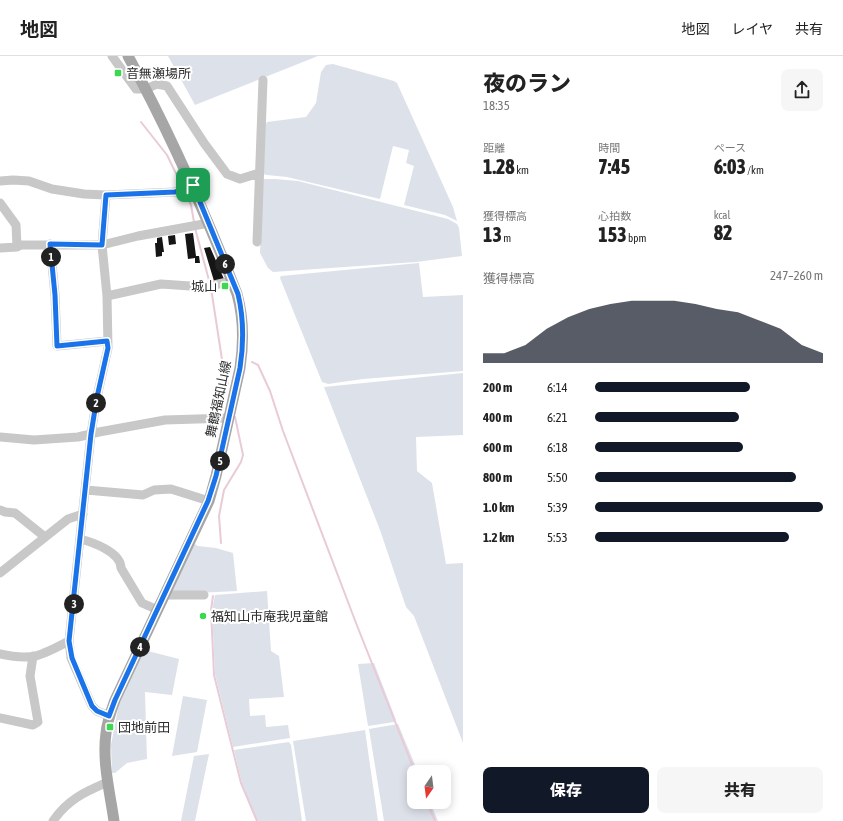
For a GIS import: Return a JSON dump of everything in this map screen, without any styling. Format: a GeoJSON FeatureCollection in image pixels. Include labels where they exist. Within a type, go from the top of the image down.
{"type":"FeatureCollection","features":[{"type":"Feature","properties":{"kind":"main road","name":"舞鶴福知山線"},"geometry":{"type":"LineString","coordinates":[[114,821],[105,758],[106,734],[109,716],[115,700],[208,501],[216,476],[229,418],[240,368],[243,343],[242,311],[238,294],[193,185],[170,136],[128,56]]}},
{"type":"Feature","properties":{"kind":"street"},"geometry":{"type":"LineString","coordinates":[[112,56],[136,89],[146,89],[158,84],[167,86],[204,143],[227,174],[240,179],[259,173]]}},
{"type":"Feature","properties":{"kind":"street"},"geometry":{"type":"LineString","coordinates":[[257,242],[263,80]]}},
{"type":"Feature","properties":{"kind":"street"},"geometry":{"type":"LineString","coordinates":[[0,181],[29,181],[52,189],[84,194],[106,195],[175,192],[193,185]]}},
{"type":"Feature","properties":{"kind":"street"},"geometry":{"type":"LineString","coordinates":[[106,195],[102,245],[107,296],[108,348],[97,397],[91,434],[69,641],[72,658],[92,706],[97,711],[109,716]]}},
{"type":"Feature","properties":{"kind":"street"},"geometry":{"type":"LineString","coordinates":[[0,203],[16,225],[17,247]]}},
{"type":"Feature","properties":{"kind":"street"},"geometry":{"type":"LineString","coordinates":[[0,218],[10,217]]}},
{"type":"Feature","properties":{"kind":"street"},"geometry":{"type":"LineString","coordinates":[[0,248],[17,247],[21,245],[50,244],[102,245],[138,236],[208,223]]}},
{"type":"Feature","properties":{"kind":"street"},"geometry":{"type":"LineString","coordinates":[[50,244],[55,295],[57,346],[107,341]]}},
{"type":"Feature","properties":{"kind":"street"},"geometry":{"type":"LineString","coordinates":[[107,296],[161,284],[205,287],[232,281]]}},
{"type":"Feature","properties":{"kind":"street"},"geometry":{"type":"LineString","coordinates":[[0,437],[34,440],[78,437],[164,420],[229,418]]}},
{"type":"Feature","properties":{"kind":"street"},"geometry":{"type":"LineString","coordinates":[[86,490],[143,495],[154,490],[171,489],[208,501]]}},
{"type":"Feature","properties":{"kind":"street"},"geometry":{"type":"LineString","coordinates":[[0,510],[14,514],[45,537]]}},
{"type":"Feature","properties":{"kind":"street"},"geometry":{"type":"LineString","coordinates":[[0,573],[68,519],[83,514]]}},
{"type":"Feature","properties":{"kind":"street"},"geometry":{"type":"LineString","coordinates":[[80,539],[104,548],[117,557],[121,563],[121,568],[142,603],[158,610]]}},
{"type":"Feature","properties":{"kind":"street"},"geometry":{"type":"LineString","coordinates":[[164,595],[204,595]]}},
{"type":"Feature","properties":{"kind":"street"},"geometry":{"type":"LineString","coordinates":[[0,654],[18,658],[33,656],[47,653],[69,641]]}},
{"type":"Feature","properties":{"kind":"street"},"geometry":{"type":"LineString","coordinates":[[0,718],[33,725],[38,722],[30,676],[33,656]]}},
{"type":"Feature","properties":{"kind":"street"},"geometry":{"type":"LineString","coordinates":[[53,821],[73,799],[108,782]]}},
{"type":"Feature","properties":{"kind":"shaded area"},"geometry":{"type":"Polygon","coordinates":[[[168,56],[318,56],[195,105],[168,56]]]}},
{"type":"Feature","properties":{"kind":"shaded area"},"geometry":{"type":"Polygon","coordinates":[[[333,64],[397,83],[453,207],[457,221],[445,215],[404,205],[414,166],[406,163],[409,150],[393,146],[380,199],[287,177],[263,174],[265,126],[267,122],[306,117],[316,103],[321,72],[326,65],[333,64]]]}},
{"type":"Feature","properties":{"kind":"shaded area"},"geometry":{"type":"Polygon","coordinates":[[[263,179],[298,181],[448,219],[457,224],[459,228],[462,256],[416,262],[273,272],[268,268],[260,253],[263,179]]]}},
{"type":"Feature","properties":{"kind":"shaded area"},"geometry":{"type":"Polygon","coordinates":[[[419,263],[423,297],[463,295],[463,371],[363,379],[328,384],[322,382],[280,278],[281,276],[419,263]]]}},
{"type":"Feature","properties":{"kind":"shaded area"},"geometry":{"type":"Polygon","coordinates":[[[463,373],[463,435],[416,437],[417,471],[432,483],[446,564],[463,563],[463,743],[414,616],[406,607],[380,530],[324,387],[463,373]]]}},
{"type":"Feature","properties":{"kind":"shaded area"},"geometry":{"type":"Polygon","coordinates":[[[191,542],[198,546],[216,548],[233,553],[237,591],[169,593],[191,542]]]}},
{"type":"Feature","properties":{"kind":"shaded area"},"geometry":{"type":"Polygon","coordinates":[[[267,591],[271,651],[279,656],[284,697],[249,699],[250,716],[265,715],[266,727],[288,725],[290,738],[233,747],[215,674],[212,610],[215,595],[267,591]]]}},
{"type":"Feature","properties":{"kind":"shaded area"},"geometry":{"type":"Polygon","coordinates":[[[144,650],[179,659],[172,695],[145,692],[147,759],[127,763],[115,773],[112,773],[111,745],[119,703],[144,650]]]}},
{"type":"Feature","properties":{"kind":"shaded area"},"geometry":{"type":"Polygon","coordinates":[[[374,663],[396,720],[394,722],[368,726],[358,664],[374,663]]]}},
{"type":"Feature","properties":{"kind":"shaded area"},"geometry":{"type":"Polygon","coordinates":[[[183,696],[207,700],[197,752],[172,756],[183,696]]]}},
{"type":"Feature","properties":{"kind":"shaded area"},"geometry":{"type":"Polygon","coordinates":[[[398,724],[415,765],[407,765],[407,809],[433,809],[438,821],[384,821],[369,729],[398,724]]]}},
{"type":"Feature","properties":{"kind":"shaded area"},"geometry":{"type":"Polygon","coordinates":[[[365,730],[378,821],[306,821],[293,741],[365,730]]]}},
{"type":"Feature","properties":{"kind":"shaded area"},"geometry":{"type":"Polygon","coordinates":[[[289,742],[291,745],[302,821],[257,821],[242,783],[234,750],[289,742]]]}},
{"type":"Feature","properties":{"kind":"shaded area"},"geometry":{"type":"Polygon","coordinates":[[[209,754],[195,821],[181,821],[194,756],[209,754]]]}},
{"type":"Feature","properties":{"kind":"building"},"geometry":{"type":"Polygon","coordinates":[[[193,233],[196,256],[199,256],[200,263],[195,263],[195,258],[188,259],[185,234],[193,233]]]}},
{"type":"Feature","properties":{"kind":"building"},"geometry":{"type":"Polygon","coordinates":[[[175,235],[176,244],[169,245],[168,236],[175,235]]]}},
{"type":"Feature","properties":{"kind":"building"},"geometry":{"type":"Polygon","coordinates":[[[162,237],[164,252],[162,252],[162,256],[156,257],[155,243],[157,243],[157,238],[162,237]]]}},
{"type":"Feature","properties":{"kind":"building"},"geometry":{"type":"Polygon","coordinates":[[[210,247],[224,279],[214,281],[204,248],[210,247]]]}},
{"type":"Feature","properties":{"kind":"waterway"},"geometry":{"type":"LineString","coordinates":[[141,122],[167,155],[182,186]]}},
{"type":"Feature","properties":{"kind":"waterway"},"geometry":{"type":"LineString","coordinates":[[185,192],[191,205],[194,222]]}},
{"type":"Feature","properties":{"kind":"waterway"},"geometry":{"type":"LineString","coordinates":[[195,228],[210,284]]}},
{"type":"Feature","properties":{"kind":"waterway"},"geometry":{"type":"LineString","coordinates":[[211,288],[223,366],[228,384]]}},
{"type":"Feature","properties":{"kind":"waterway"},"geometry":{"type":"LineString","coordinates":[[252,362],[258,365],[270,391],[283,431],[356,623],[412,765]]}},
{"type":"Feature","properties":{"kind":"waterway"},"geometry":{"type":"LineString","coordinates":[[221,543],[219,516],[224,490],[241,462],[243,455],[235,417]]}},
{"type":"Feature","properties":{"kind":"waterway"},"geometry":{"type":"LineString","coordinates":[[213,596],[211,610],[214,675],[241,783],[257,821]]}},
{"type":"Feature","properties":{"kind":"waterway"},"geometry":{"type":"LineString","coordinates":[[430,809],[435,821]]}},
{"type":"Feature","properties":{"kind":"place","name":"音無瀬場所"},"geometry":{"type":"Point","coordinates":[118,73]}},
{"type":"Feature","properties":{"kind":"place","name":"城山"},"geometry":{"type":"Point","coordinates":[225,286]}},
{"type":"Feature","properties":{"kind":"place","name":"福知山市庵我児童館"},"geometry":{"type":"Point","coordinates":[203,616]}},
{"type":"Feature","properties":{"kind":"place","name":"団地前田"},"geometry":{"type":"Point","coordinates":[110,727]}},
{"type":"Feature","properties":{"kind":"route"},"geometry":{"type":"LineString","coordinates":[[193,185],[238,294],[242,311],[243,350],[216,476],[208,501],[115,700],[109,716],[97,711],[92,706],[72,658],[69,641],[91,434],[97,397],[108,348],[107,341],[57,346],[55,295],[50,244],[102,245],[106,195],[175,192],[193,185]]}}]}
